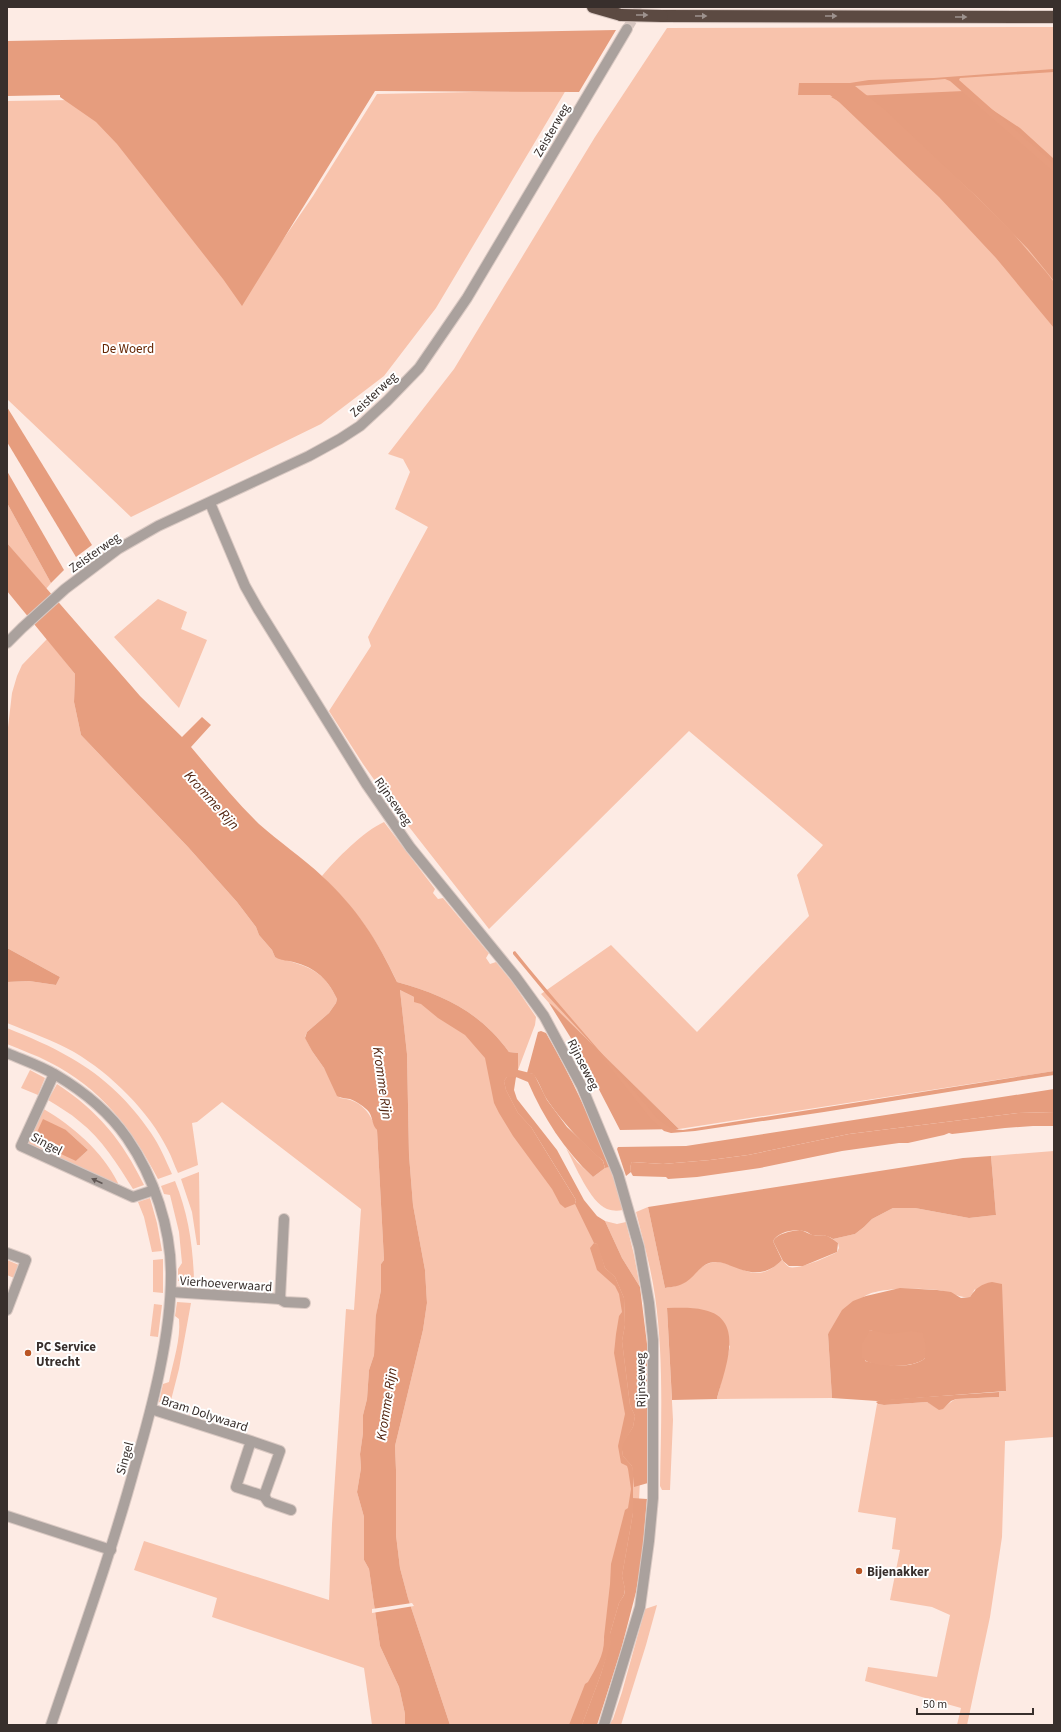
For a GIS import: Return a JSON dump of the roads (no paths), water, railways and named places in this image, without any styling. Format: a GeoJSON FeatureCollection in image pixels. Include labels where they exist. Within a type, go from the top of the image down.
{"type":"FeatureCollection","features":[{"type":"Feature","properties":{"kind":"highway"},"geometry":{"type":"LineString","coordinates":[[593,7],[621,15],[662,16],[1054,17]]}},
{"type":"Feature","properties":{"kind":"street","name":"Zeisterweg"},"geometry":{"type":"LineString","coordinates":[[7,643],[60,593],[118,549],[158,526],[309,456],[360,426],[382,406],[419,368],[467,298],[627,29]]}},
{"type":"Feature","properties":{"kind":"street","name":"Rijnseweg"},"geometry":{"type":"LineString","coordinates":[[210,503],[245,586],[367,785],[410,847],[515,976],[544,1016],[585,1092],[618,1174],[639,1248],[650,1311],[653,1340],[653,1498],[649,1542],[640,1607],[604,1725]]}},
{"type":"Feature","properties":{"kind":"street","name":"Singel"},"geometry":{"type":"LineString","coordinates":[[7,1053],[54,1074],[79,1090],[116,1124],[127,1138],[141,1162],[154,1190],[161,1209],[170,1256],[171,1292],[151,1409],[111,1550],[51,1725]]}},
{"type":"Feature","properties":{"kind":"street","name":"Singel"},"geometry":{"type":"LineString","coordinates":[[54,1074],[20,1146],[133,1197],[154,1190]]}},
{"type":"Feature","properties":{"kind":"street","name":"Vierhoeverwaard"},"geometry":{"type":"LineString","coordinates":[[280,1299],[284,1219]]}},
{"type":"Feature","properties":{"kind":"street"},"geometry":{"type":"LineString","coordinates":[[7,1253],[26,1260],[7,1310]]}},
{"type":"Feature","properties":{"kind":"street","name":"Vierhoeverwaard"},"geometry":{"type":"LineString","coordinates":[[171,1292],[280,1299],[285,1302],[305,1303]]}},
{"type":"Feature","properties":{"kind":"street","name":"Bram Dolywaard"},"geometry":{"type":"LineString","coordinates":[[151,1409],[280,1450],[264,1496]]}},
{"type":"Feature","properties":{"kind":"street","name":"Bram Dolywaard"},"geometry":{"type":"LineString","coordinates":[[251,1441],[236,1487],[264,1496],[268,1502],[291,1510]]}},
{"type":"Feature","properties":{"kind":"street"},"geometry":{"type":"LineString","coordinates":[[7,1516],[111,1550]]}},
{"type":"Feature","properties":{"kind":"water"},"geometry":{"type":"Polygon","coordinates":[[[1054,69],[1054,72],[960,78],[959,80],[1054,164],[1054,172],[950,81],[945,79],[855,86],[884,109],[977,197],[1012,232],[1047,273],[1054,282],[1054,328],[996,258],[939,197],[839,102],[830,95],[798,95],[799,83],[850,83],[869,80],[934,78],[1054,69]]]}},
{"type":"Feature","properties":{"kind":"water","name":"Kromme Rijn"},"geometry":{"type":"Polygon","coordinates":[[[7,543],[140,696],[182,737],[202,717],[211,725],[191,747],[232,796],[259,824],[314,869],[356,912],[382,952],[397,982],[430,993],[460,1007],[486,1026],[509,1052],[518,1053],[518,1070],[534,1074],[547,1100],[567,1127],[603,1161],[605,1168],[593,1177],[564,1145],[548,1121],[528,1082],[516,1077],[507,1077],[504,1081],[506,1090],[518,1113],[531,1127],[576,1200],[575,1204],[565,1208],[560,1204],[552,1189],[513,1136],[499,1113],[494,1103],[485,1058],[465,1035],[438,1018],[421,1004],[414,1002],[414,997],[400,990],[407,1054],[409,1155],[413,1205],[425,1270],[427,1303],[423,1330],[395,1446],[396,1535],[400,1568],[408,1598],[450,1725],[405,1725],[405,1714],[399,1687],[380,1646],[369,1569],[364,1560],[364,1517],[357,1492],[361,1468],[360,1454],[363,1433],[363,1415],[367,1399],[369,1370],[374,1355],[376,1315],[381,1290],[381,1264],[384,1260],[377,1130],[369,1112],[365,1108],[350,1099],[337,1096],[324,1068],[305,1038],[307,1032],[329,1013],[337,999],[329,984],[312,969],[298,963],[275,957],[272,950],[259,935],[256,927],[237,902],[188,847],[81,735],[74,702],[75,674],[7,591],[7,543]]]}},
{"type":"Feature","properties":{"kind":"water"},"geometry":{"type":"Polygon","coordinates":[[[515,951],[657,1118],[666,1125],[675,1129],[683,1130],[1054,1071],[1054,1075],[824,1112],[695,1131],[671,1133],[664,1131],[651,1119],[591,1043],[546,994],[513,954],[515,951]]]}},
{"type":"Feature","properties":{"kind":"water"},"geometry":{"type":"Polygon","coordinates":[[[1054,1112],[1054,1126],[1033,1126],[952,1134],[949,1133],[908,1143],[842,1151],[760,1168],[697,1177],[668,1179],[666,1177],[633,1176],[630,1169],[632,1162],[663,1164],[710,1160],[748,1155],[849,1134],[1018,1113],[1054,1112]]]}},
{"type":"Feature","properties":{"kind":"water"},"geometry":{"type":"Polygon","coordinates":[[[800,1230],[813,1235],[831,1238],[838,1243],[837,1252],[803,1266],[789,1266],[783,1261],[773,1241],[781,1234],[800,1230]]]}},
{"type":"Feature","properties":{"kind":"water"},"geometry":{"type":"Polygon","coordinates":[[[594,1243],[599,1247],[605,1268],[615,1277],[624,1298],[625,1325],[622,1341],[630,1405],[635,1416],[633,1427],[623,1444],[622,1450],[623,1456],[632,1466],[633,1471],[633,1513],[622,1576],[625,1589],[624,1595],[619,1603],[610,1634],[611,1643],[582,1725],[569,1725],[585,1684],[588,1682],[597,1666],[603,1649],[611,1564],[625,1510],[628,1508],[631,1489],[628,1469],[627,1466],[621,1463],[618,1446],[625,1414],[614,1353],[619,1316],[622,1312],[619,1294],[615,1286],[597,1270],[590,1248],[594,1243]]]}},
{"type":"Feature","properties":{"kind":"water"},"geometry":{"type":"Polygon","coordinates":[[[870,1330],[889,1334],[912,1331],[923,1333],[926,1346],[925,1358],[920,1362],[912,1364],[893,1366],[874,1364],[867,1361],[862,1358],[862,1343],[870,1330]]]}},
{"type":"Feature","properties":{"kind":"water"},"geometry":{"type":"Polygon","coordinates":[[[999,1392],[999,1397],[956,1399],[951,1401],[943,1409],[939,1410],[927,1402],[884,1405],[876,1402],[880,1400],[999,1392]]]}},
{"type":"Feature","properties":{"kind":"tunnel"},"geometry":{"type":"LineString","coordinates":[[627,29],[640,7]]}},
{"type":"Feature","properties":{"kind":"place","name":"PC Service Utrecht"},"geometry":{"type":"Point","coordinates":[28,1353]}},
{"type":"Feature","properties":{"kind":"place","name":"Bijenakker"},"geometry":{"type":"Point","coordinates":[859,1571]}},
{"type":"Feature","properties":{"kind":"park label","name":"De Woerd"},"geometry":{"type":"Point","coordinates":[128,348]}}]}
